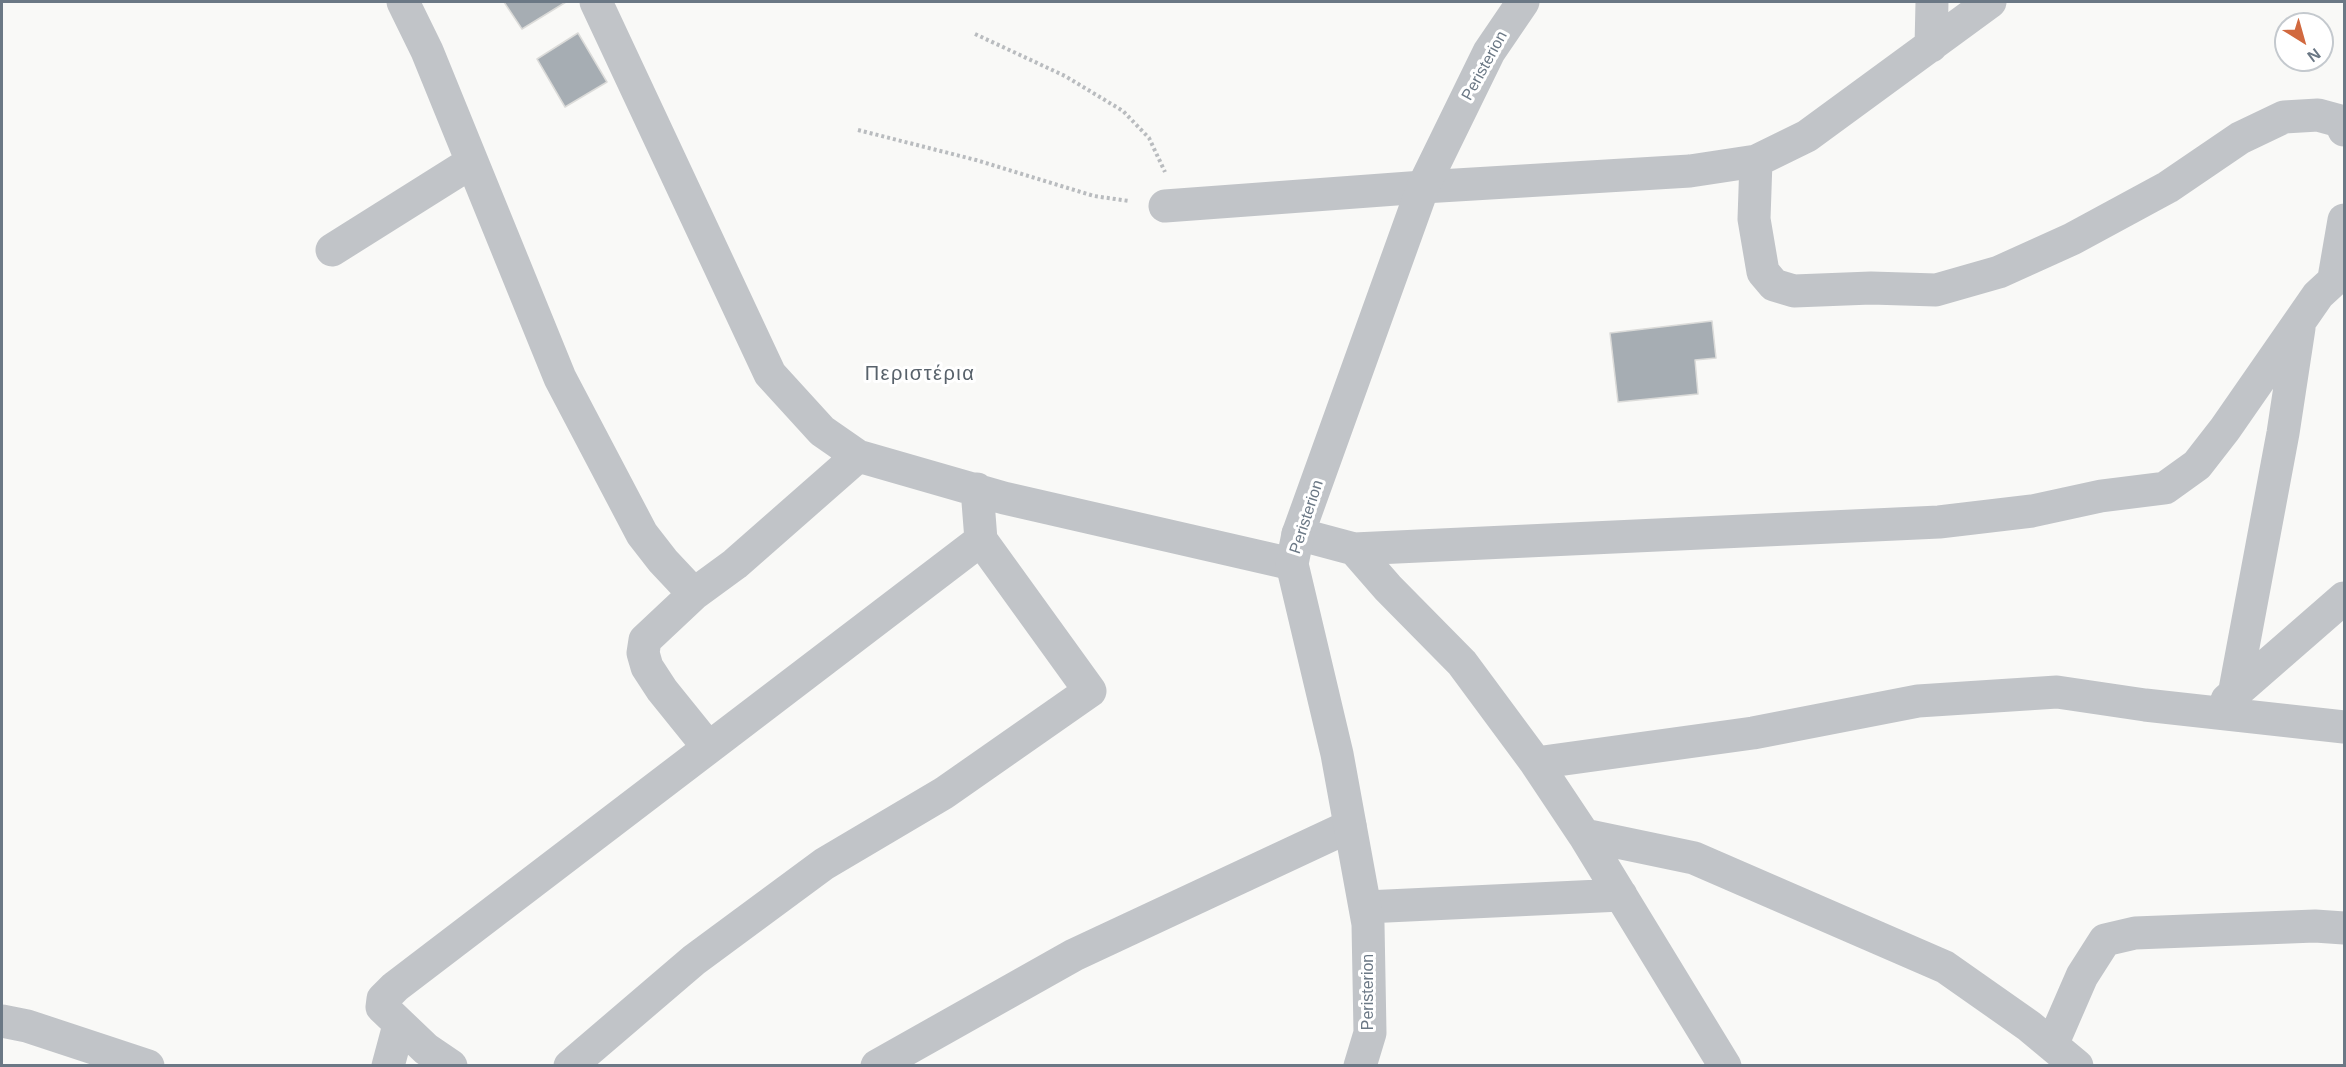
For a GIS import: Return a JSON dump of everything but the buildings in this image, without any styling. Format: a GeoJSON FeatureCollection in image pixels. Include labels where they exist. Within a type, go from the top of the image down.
{"type":"FeatureCollection","features":[{"type":"Feature","properties":{"kind":"street"},"geometry":{"type":"LineString","coordinates":[[403,2],[427,51],[560,378],[642,534],[663,561],[694,594]]}},
{"type":"Feature","properties":{"kind":"street"},"geometry":{"type":"LineString","coordinates":[[596,2],[770,374],[822,431],[858,456],[1004,498],[1295,549],[1354,549],[1939,522],[2032,511],[2101,496],[2165,488],[2197,465],[2225,429],[2300,320],[2339,275],[2344,220]]}},
{"type":"Feature","properties":{"kind":"street","name":"Peristerion"},"geometry":{"type":"LineString","coordinates":[[1360,1065],[1370,1033],[1366,907],[1295,549],[1423,187],[1489,52],[1522,2]]}},
{"type":"Feature","properties":{"kind":"street"},"geometry":{"type":"LineString","coordinates":[[1931,46],[1932,2]]}},
{"type":"Feature","properties":{"kind":"street"},"geometry":{"type":"LineString","coordinates":[[1165,206],[1689,171],[1756,161],[1807,136],[1989,2]]}},
{"type":"Feature","properties":{"kind":"street"},"geometry":{"type":"LineString","coordinates":[[1756,161],[1754,219],[1762,272],[1774,285],[1794,291],[1870,288],[1936,290],[1999,272],[2072,238],[2168,187],[2240,138],[2284,117],[2318,115],[2340,121],[2344,130]]}},
{"type":"Feature","properties":{"kind":"street"},"geometry":{"type":"LineString","coordinates":[[332,250],[472,162]]}},
{"type":"Feature","properties":{"kind":"street"},"geometry":{"type":"LineString","coordinates":[[2223,703],[2283,433],[2300,320]]}},
{"type":"Feature","properties":{"kind":"street"},"geometry":{"type":"LineString","coordinates":[[708,747],[662,690],[647,667],[643,653],[645,640],[694,594],[735,564],[858,456]]}},
{"type":"Feature","properties":{"kind":"street"},"geometry":{"type":"LineString","coordinates":[[570,1065],[694,960],[824,864],[944,793],[1090,690],[981,540],[977,489]]}},
{"type":"Feature","properties":{"kind":"street"},"geometry":{"type":"LineString","coordinates":[[451,1065],[426,1048],[381,1007],[383,999],[395,987],[981,540]]}},
{"type":"Feature","properties":{"kind":"street"},"geometry":{"type":"LineString","coordinates":[[1354,549],[1388,588],[1462,663],[1536,763],[1584,835],[1725,1065]]}},
{"type":"Feature","properties":{"kind":"street"},"geometry":{"type":"LineString","coordinates":[[2223,703],[2344,598]]}},
{"type":"Feature","properties":{"kind":"street"},"geometry":{"type":"LineString","coordinates":[[1536,763],[1753,733],[1918,701],[2057,692],[2145,705],[2223,703],[2344,727]]}},
{"type":"Feature","properties":{"kind":"street"},"geometry":{"type":"LineString","coordinates":[[877,1065],[1074,955],[1350,826]]}},
{"type":"Feature","properties":{"kind":"street"},"geometry":{"type":"LineString","coordinates":[[1584,835],[1694,858],[1945,967],[2029,1026],[2064,1055],[2082,976],[2105,940],[2134,933],[2315,926],[2344,928]]}},
{"type":"Feature","properties":{"kind":"street"},"geometry":{"type":"LineString","coordinates":[[1366,907],[1621,895]]}},
{"type":"Feature","properties":{"kind":"street"},"geometry":{"type":"LineString","coordinates":[[2,1021],[27,1026],[148,1065]]}},
{"type":"Feature","properties":{"kind":"street"},"geometry":{"type":"LineString","coordinates":[[388,1065],[399,1025]]}},
{"type":"Feature","properties":{"kind":"path"},"geometry":{"type":"LineString","coordinates":[[858,130],[976,160],[1094,196],[1165,206],[1165,171],[1149,138],[1123,111],[1065,76],[975,34]]}},
{"type":"Feature","properties":{"kind":"district","name":"Περιστέρια"},"geometry":{"type":"Point","coordinates":[920,374]}}]}
